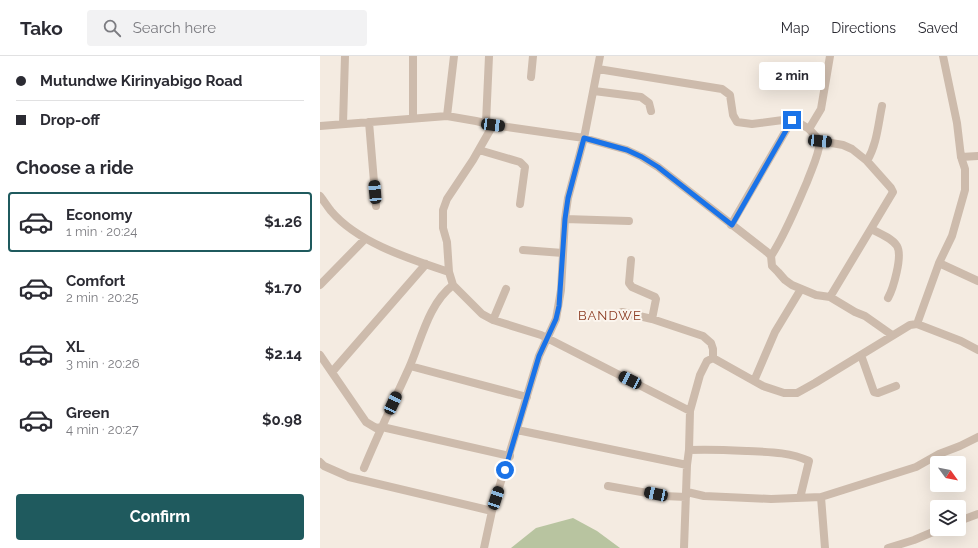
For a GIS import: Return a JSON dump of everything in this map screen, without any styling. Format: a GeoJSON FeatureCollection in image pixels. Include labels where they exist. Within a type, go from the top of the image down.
{"type":"FeatureCollection","features":[{"type":"Feature","properties":{"kind":"street"},"geometry":{"type":"LineString","coordinates":[[344,124],[345,56]]}},
{"type":"Feature","properties":{"kind":"street"},"geometry":{"type":"LineString","coordinates":[[413,56],[413,118]]}},
{"type":"Feature","properties":{"kind":"street"},"geometry":{"type":"LineString","coordinates":[[447,116],[454,56]]}},
{"type":"Feature","properties":{"kind":"street"},"geometry":{"type":"LineString","coordinates":[[489,56],[489,124],[479,150],[447,199],[443,210],[443,228],[449,272],[453,285],[482,314],[493,320],[541,334],[690,410]]}},
{"type":"Feature","properties":{"kind":"street"},"geometry":{"type":"LineString","coordinates":[[531,77],[533,56]]}},
{"type":"Feature","properties":{"kind":"street"},"geometry":{"type":"LineString","coordinates":[[484,548],[492,511],[510,456],[539,356],[556,319],[559,306],[562,253],[568,198],[584,138],[600,56]]}},
{"type":"Feature","properties":{"kind":"street"},"geometry":{"type":"LineString","coordinates":[[809,129],[821,109],[830,56]]}},
{"type":"Feature","properties":{"kind":"street"},"geometry":{"type":"LineString","coordinates":[[917,324],[939,263],[952,236],[966,190],[965,169],[961,157],[954,104],[943,56]]}},
{"type":"Feature","properties":{"kind":"street"},"geometry":{"type":"LineString","coordinates":[[598,69],[722,89],[730,95],[733,115],[739,124],[792,120],[809,129],[820,141],[843,145],[852,149],[867,161],[893,192],[830,297]]}},
{"type":"Feature","properties":{"kind":"street"},"geometry":{"type":"LineString","coordinates":[[594,91],[641,97],[649,103],[651,111]]}},
{"type":"Feature","properties":{"kind":"street"},"geometry":{"type":"LineString","coordinates":[[867,161],[873,151],[879,128],[882,106]]}},
{"type":"Feature","properties":{"kind":"street"},"geometry":{"type":"LineString","coordinates":[[320,126],[447,116],[489,124],[584,138],[627,150],[642,157],[664,172],[771,256]]}},
{"type":"Feature","properties":{"kind":"street"},"geometry":{"type":"LineString","coordinates":[[732,225],[792,120]]}},
{"type":"Feature","properties":{"kind":"street"},"geometry":{"type":"LineString","coordinates":[[369,122],[376,206]]}},
{"type":"Feature","properties":{"kind":"street"},"geometry":{"type":"LineString","coordinates":[[820,141],[818,155],[795,210],[783,237],[771,256],[772,266],[785,280],[816,295],[830,297],[855,312],[865,316],[892,335]]}},
{"type":"Feature","properties":{"kind":"street"},"geometry":{"type":"LineString","coordinates":[[479,150],[523,164],[524,167],[520,204]]}},
{"type":"Feature","properties":{"kind":"street"},"geometry":{"type":"LineString","coordinates":[[961,157],[978,156]]}},
{"type":"Feature","properties":{"kind":"street"},"geometry":{"type":"LineString","coordinates":[[320,196],[331,211],[365,239],[382,247],[449,272]]}},
{"type":"Feature","properties":{"kind":"street"},"geometry":{"type":"LineString","coordinates":[[565,219],[629,221]]}},
{"type":"Feature","properties":{"kind":"street"},"geometry":{"type":"LineString","coordinates":[[871,229],[890,240],[898,247],[899,256],[895,278],[888,298]]}},
{"type":"Feature","properties":{"kind":"street"},"geometry":{"type":"LineString","coordinates":[[320,285],[365,239]]}},
{"type":"Feature","properties":{"kind":"street"},"geometry":{"type":"LineString","coordinates":[[523,250],[562,253]]}},
{"type":"Feature","properties":{"kind":"street"},"geometry":{"type":"LineString","coordinates":[[631,260],[629,283],[632,286],[655,297],[656,299],[652,319]]}},
{"type":"Feature","properties":{"kind":"street"},"geometry":{"type":"LineString","coordinates":[[939,263],[978,281]]}},
{"type":"Feature","properties":{"kind":"street"},"geometry":{"type":"LineString","coordinates":[[332,372],[426,264]]}},
{"type":"Feature","properties":{"kind":"street"},"geometry":{"type":"LineString","coordinates":[[364,468],[436,305],[453,285]]}},
{"type":"Feature","properties":{"kind":"street"},"geometry":{"type":"LineString","coordinates":[[493,320],[506,288]]}},
{"type":"Feature","properties":{"kind":"street"},"geometry":{"type":"LineString","coordinates":[[754,381],[775,332],[801,289]]}},
{"type":"Feature","properties":{"kind":"street"},"geometry":{"type":"LineString","coordinates":[[622,312],[652,319],[703,336],[712,343],[713,358]]}},
{"type":"Feature","properties":{"kind":"street"},"geometry":{"type":"LineString","coordinates":[[713,358],[763,386],[784,393],[796,393],[910,325],[917,324],[961,341],[978,350]]}},
{"type":"Feature","properties":{"kind":"street"},"geometry":{"type":"LineString","coordinates":[[320,355],[366,422],[376,428],[382,427],[510,456]]}},
{"type":"Feature","properties":{"kind":"street"},"geometry":{"type":"LineString","coordinates":[[860,355],[874,392],[878,393],[896,386]]}},
{"type":"Feature","properties":{"kind":"street"},"geometry":{"type":"LineString","coordinates":[[684,548],[690,410],[700,375],[707,361],[713,358]]}},
{"type":"Feature","properties":{"kind":"street"},"geometry":{"type":"LineString","coordinates":[[410,366],[527,397]]}},
{"type":"Feature","properties":{"kind":"street"},"geometry":{"type":"LineString","coordinates":[[517,430],[687,465]]}},
{"type":"Feature","properties":{"kind":"street"},"geometry":{"type":"LineString","coordinates":[[608,486],[664,496],[686,495],[771,500],[821,497],[916,467],[939,454],[978,437]]}},
{"type":"Feature","properties":{"kind":"street"},"geometry":{"type":"LineString","coordinates":[[689,450],[710,448],[768,452],[798,457],[808,461],[800,498]]}},
{"type":"Feature","properties":{"kind":"street"},"geometry":{"type":"LineString","coordinates":[[320,462],[324,466],[349,477],[492,511]]}},
{"type":"Feature","properties":{"kind":"street"},"geometry":{"type":"LineString","coordinates":[[821,497],[825,548]]}},
{"type":"Feature","properties":{"kind":"street"},"geometry":{"type":"LineString","coordinates":[[966,518],[978,514]]}},
{"type":"Feature","properties":{"kind":"street"},"geometry":{"type":"LineString","coordinates":[[888,548],[930,533]]}},
{"type":"Feature","properties":{"kind":"green space"},"geometry":{"type":"Polygon","coordinates":[[[573,518],[597,531],[620,548],[511,548],[536,528],[573,518]]]}},
{"type":"Feature","properties":{"kind":"district","name":"BANDWE"},"geometry":{"type":"Point","coordinates":[610,315]}},
{"type":"Feature","properties":{"kind":"route"},"geometry":{"type":"LineString","coordinates":[[505,470],[539,356],[556,319],[559,306],[562,253],[568,198],[584,138],[627,150],[642,157],[658,167],[732,225],[792,120]]}}]}
